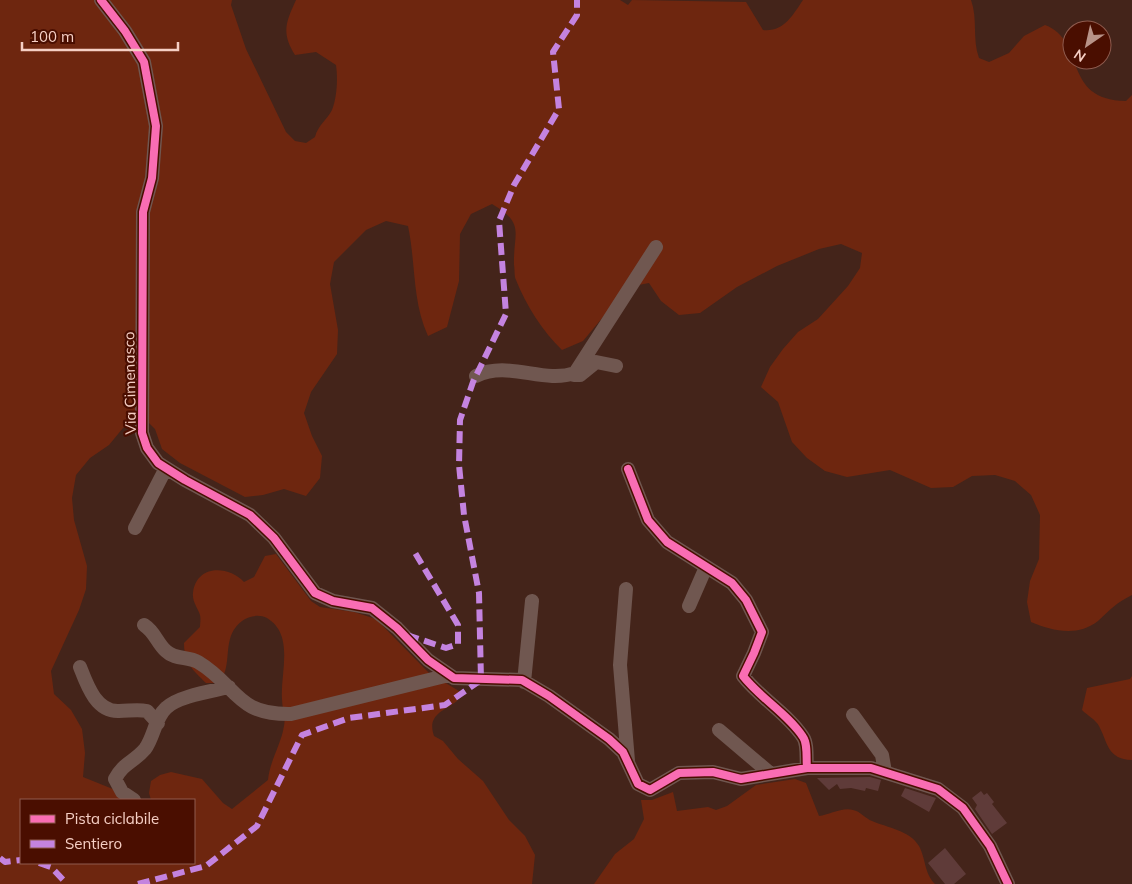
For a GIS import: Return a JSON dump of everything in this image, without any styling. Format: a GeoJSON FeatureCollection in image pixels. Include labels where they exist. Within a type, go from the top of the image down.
{"type":"FeatureCollection","features":[{"type":"Feature","properties":{"kind":"street","name":"Via Cimenasco"},"geometry":{"type":"LineString","coordinates":[[101,0],[125,31],[144,62],[156,126],[152,178],[143,212],[142,432],[147,448],[158,463],[250,515],[274,538],[315,593],[333,601],[372,608],[397,628],[428,660],[454,678],[524,682],[549,696],[609,740],[628,761],[638,784],[650,790],[679,774],[713,772],[741,779],[807,768],[871,768],[938,789],[963,808],[990,846],[1008,884]]}},
{"type":"Feature","properties":{"kind":"street"},"geometry":{"type":"LineString","coordinates":[[476,376],[487,370],[508,370],[563,377],[575,373],[656,247]]}},
{"type":"Feature","properties":{"kind":"street"},"geometry":{"type":"LineString","coordinates":[[568,375],[580,375],[596,362],[616,366]]}},
{"type":"Feature","properties":{"kind":"street"},"geometry":{"type":"LineString","coordinates":[[135,528],[166,468]]}},
{"type":"Feature","properties":{"kind":"street"},"geometry":{"type":"LineString","coordinates":[[628,469],[648,520],[667,542],[732,584],[746,600],[762,632],[743,676],[752,688],[766,699],[804,738],[807,768]]}},
{"type":"Feature","properties":{"kind":"street"},"geometry":{"type":"LineString","coordinates":[[689,606],[706,567]]}},
{"type":"Feature","properties":{"kind":"street"},"geometry":{"type":"LineString","coordinates":[[626,589],[620,665],[628,761]]}},
{"type":"Feature","properties":{"kind":"street"},"geometry":{"type":"LineString","coordinates":[[524,682],[532,601]]}},
{"type":"Feature","properties":{"kind":"street"},"geometry":{"type":"LineString","coordinates":[[144,625],[156,635],[166,651],[176,658],[196,660],[212,671],[229,687],[232,693],[252,709],[274,714],[291,714],[449,675]]}},
{"type":"Feature","properties":{"kind":"street"},"geometry":{"type":"LineString","coordinates":[[80,667],[89,688],[100,706],[111,711],[147,711],[158,723]]}},
{"type":"Feature","properties":{"kind":"street"},"geometry":{"type":"LineString","coordinates":[[132,799],[122,792],[115,779],[121,768],[142,753],[152,740],[166,708],[180,700],[229,687]]}},
{"type":"Feature","properties":{"kind":"street"},"geometry":{"type":"LineString","coordinates":[[854,715],[882,755],[885,772]]}},
{"type":"Feature","properties":{"kind":"street"},"geometry":{"type":"LineString","coordinates":[[719,730],[771,774]]}},
{"type":"Feature","properties":{"kind":"shaded area"},"geometry":{"type":"Polygon","coordinates":[[[0,0],[232,0],[231,5],[246,49],[286,132],[295,141],[306,143],[315,137],[318,129],[332,110],[336,94],[337,70],[336,65],[316,52],[295,55],[288,40],[286,28],[296,0],[620,0],[628,5],[632,0],[746,2],[763,30],[770,30],[787,22],[803,0],[971,0],[979,58],[989,62],[1009,53],[1024,36],[1045,25],[1058,33],[1062,38],[1062,70],[1078,70],[1083,81],[1092,91],[1106,98],[1126,101],[1132,95],[1132,595],[1098,621],[1082,629],[1074,631],[1056,630],[1031,622],[1027,602],[1030,581],[1039,559],[1040,515],[1031,495],[1015,481],[995,475],[972,476],[953,487],[931,488],[890,470],[847,477],[825,471],[807,458],[792,442],[778,402],[761,387],[770,367],[783,349],[798,332],[818,319],[848,286],[860,268],[862,253],[841,244],[819,249],[777,266],[737,287],[700,313],[679,315],[661,301],[649,283],[628,287],[583,341],[562,350],[536,318],[516,280],[514,254],[516,236],[514,223],[503,211],[492,204],[471,214],[460,234],[459,281],[447,327],[428,336],[419,309],[408,226],[386,221],[366,230],[334,262],[330,284],[338,330],[337,354],[311,392],[304,413],[312,436],[322,456],[320,478],[306,496],[284,489],[263,495],[245,497],[180,463],[162,449],[155,429],[140,414],[123,428],[109,445],[90,458],[76,475],[72,498],[74,520],[87,566],[86,589],[79,610],[51,671],[54,694],[71,710],[82,729],[85,753],[83,777],[138,799],[20,799],[20,864],[195,864],[195,799],[151,799],[149,793],[151,781],[160,775],[171,772],[202,779],[223,803],[232,809],[268,780],[283,733],[284,723],[282,689],[284,644],[276,625],[267,618],[257,616],[242,621],[232,633],[226,668],[223,676],[217,683],[206,683],[193,670],[184,650],[184,643],[200,627],[200,615],[194,602],[193,593],[195,584],[200,577],[206,573],[222,571],[237,576],[244,582],[254,577],[265,556],[276,554],[311,601],[320,607],[354,612],[376,619],[429,673],[459,691],[457,701],[441,711],[434,719],[432,729],[434,736],[443,741],[458,759],[483,781],[509,820],[525,836],[535,855],[532,884],[0,884],[0,0]]]}},
{"type":"Feature","properties":{"kind":"shaded area"},"geometry":{"type":"Polygon","coordinates":[[[1132,676],[1132,760],[1118,757],[1113,753],[1098,724],[1082,710],[1087,688],[1130,679],[1132,676]]]}},
{"type":"Feature","properties":{"kind":"shaded area"},"geometry":{"type":"Polygon","coordinates":[[[795,779],[806,783],[819,816],[849,809],[858,812],[870,820],[910,836],[919,846],[927,871],[935,884],[594,884],[615,854],[634,839],[644,819],[641,800],[652,800],[673,792],[677,811],[708,807],[716,810],[727,806],[756,785],[795,779]]]}},
{"type":"Feature","properties":{"kind":"building"},"geometry":{"type":"Polygon","coordinates":[[[870,777],[881,780],[878,791],[866,788],[865,791],[851,788],[840,789],[837,784],[829,790],[817,778],[870,777]]]}},
{"type":"Feature","properties":{"kind":"building"},"geometry":{"type":"Polygon","coordinates":[[[905,788],[936,798],[929,812],[901,796],[905,788]]]}},
{"type":"Feature","properties":{"kind":"building"},"geometry":{"type":"Polygon","coordinates":[[[981,791],[984,795],[987,793],[994,802],[992,804],[1007,823],[992,834],[975,809],[977,805],[972,798],[981,791]]]}},
{"type":"Feature","properties":{"kind":"building"},"geometry":{"type":"Polygon","coordinates":[[[945,848],[966,874],[954,884],[945,884],[928,863],[945,848]]]}},
{"type":"Feature","properties":{"kind":"marked path"},"geometry":{"type":"LineString","coordinates":[[138,884],[206,866],[257,826],[302,735],[349,718],[445,705],[481,680],[479,593],[464,515],[459,465],[460,420],[473,382],[506,314],[499,221],[514,185],[559,109],[553,52],[577,15],[577,0]]}},
{"type":"Feature","properties":{"kind":"marked path"},"geometry":{"type":"LineString","coordinates":[[407,635],[446,648],[458,644],[458,625],[414,551]]}},
{"type":"Feature","properties":{"kind":"marked path"},"geometry":{"type":"LineString","coordinates":[[0,858],[5,862],[20,860]]}},
{"type":"Feature","properties":{"kind":"marked path"},"geometry":{"type":"LineString","coordinates":[[42,864],[51,867],[67,884]]}},
{"type":"Feature","properties":{"kind":"cycle path"},"geometry":{"type":"LineString","coordinates":[[101,0],[125,31],[144,62],[156,126],[152,178],[143,212],[142,433],[147,448],[158,463],[185,480],[250,515],[274,538],[315,593],[333,601],[372,608],[397,628],[428,660],[454,678],[522,680],[549,696],[609,739],[623,752],[638,784],[650,790],[679,773],[713,772],[741,779],[807,768],[871,768],[938,789],[963,808],[990,846],[1008,884]]}},
{"type":"Feature","properties":{"kind":"cycle path"},"geometry":{"type":"LineString","coordinates":[[628,469],[648,520],[667,542],[732,583],[746,600],[762,632],[743,676],[757,692],[790,721],[803,737],[805,740],[807,768]]}}]}
